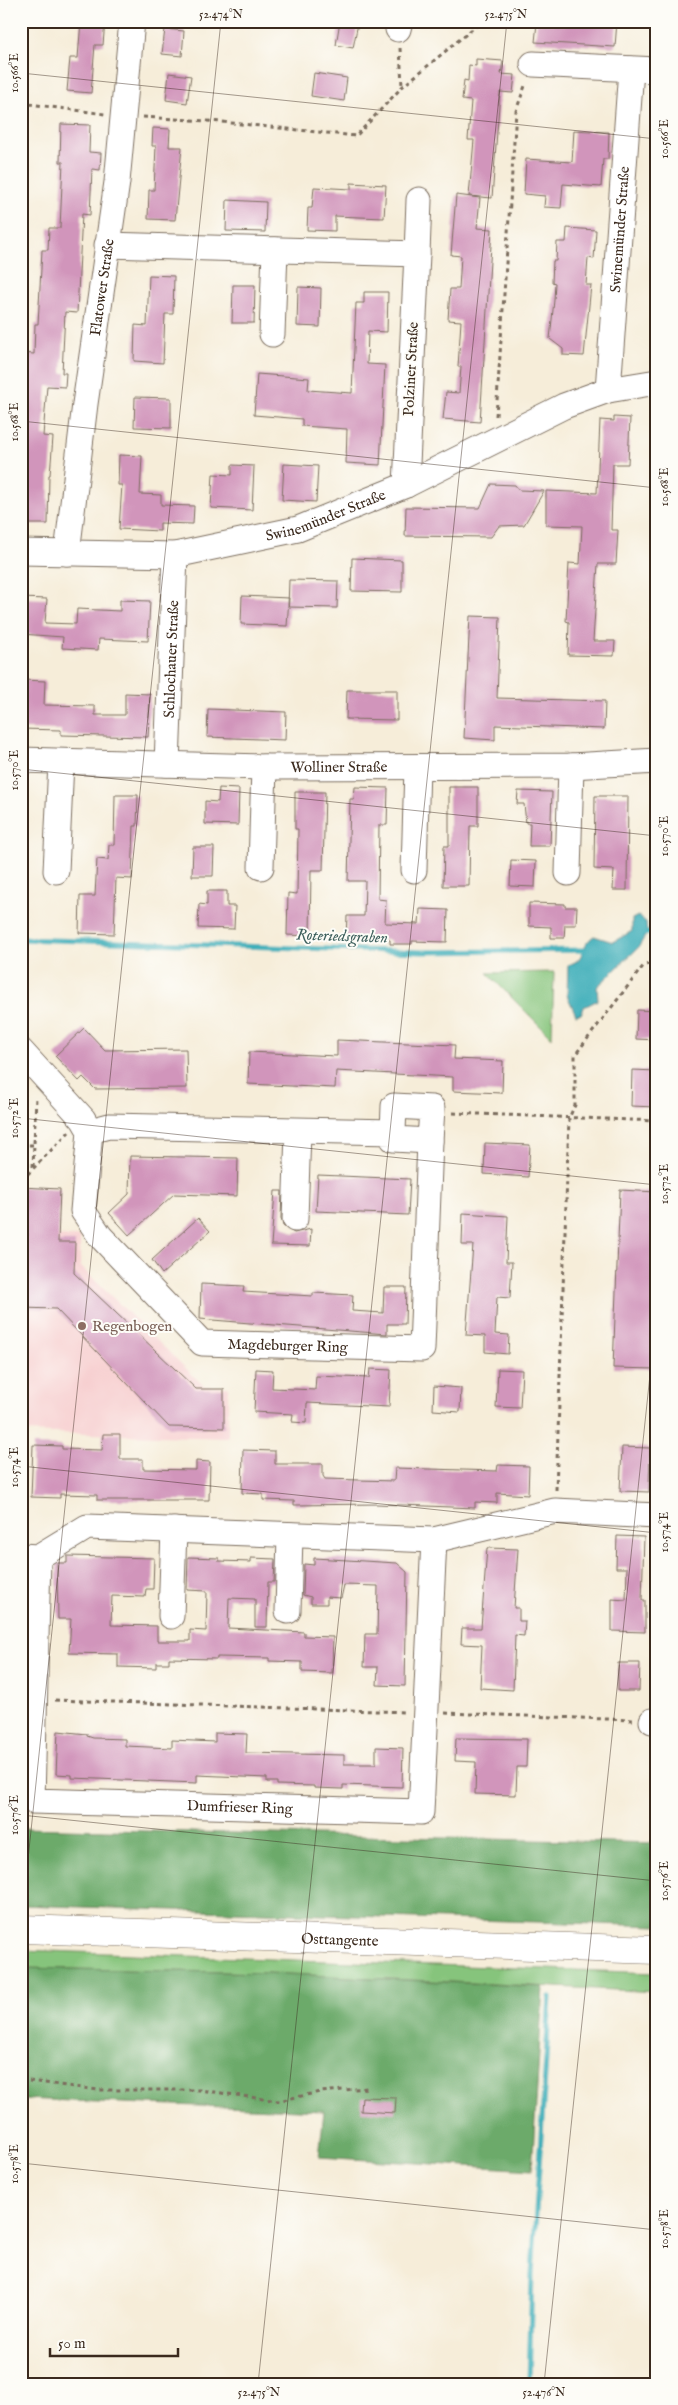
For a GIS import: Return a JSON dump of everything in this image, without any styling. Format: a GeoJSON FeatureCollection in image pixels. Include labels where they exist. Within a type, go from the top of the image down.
{"type":"FeatureCollection","features":[{"type":"Feature","properties":{"kind":"main road","name":"Osttangente"},"geometry":{"type":"LineString","coordinates":[[21,1929],[657,1950]]}},
{"type":"Feature","properties":{"kind":"street","name":"Flatower Straße"},"geometry":{"type":"LineString","coordinates":[[67,553],[124,116],[132,21]]}},
{"type":"Feature","properties":{"kind":"street"},"geometry":{"type":"LineString","coordinates":[[533,64],[657,70]]}},
{"type":"Feature","properties":{"kind":"street","name":"Swinemünder Straße"},"geometry":{"type":"LineString","coordinates":[[608,390],[631,68]]}},
{"type":"Feature","properties":{"kind":"street","name":"Polziner Straße"},"geometry":{"type":"LineString","coordinates":[[406,485],[420,200]]}},
{"type":"Feature","properties":{"kind":"street"},"geometry":{"type":"LineString","coordinates":[[107,245],[417,254]]}},
{"type":"Feature","properties":{"kind":"street"},"geometry":{"type":"LineString","coordinates":[[272,334],[275,250]]}},
{"type":"Feature","properties":{"kind":"street","name":"Swinemünder Straße"},"geometry":{"type":"LineString","coordinates":[[21,552],[174,554],[298,529],[406,485],[564,406],[608,390],[657,382]]}},
{"type":"Feature","properties":{"kind":"street","name":"Schlochauer Straße"},"geometry":{"type":"LineString","coordinates":[[167,764],[174,554]]}},
{"type":"Feature","properties":{"kind":"street","name":"Wolliner Straße"},"geometry":{"type":"LineString","coordinates":[[21,760],[264,767],[571,766],[657,761]]}},
{"type":"Feature","properties":{"kind":"street"},"geometry":{"type":"LineString","coordinates":[[56,871],[61,762]]}},
{"type":"Feature","properties":{"kind":"street"},"geometry":{"type":"LineString","coordinates":[[414,870],[417,766]]}},
{"type":"Feature","properties":{"kind":"street"},"geometry":{"type":"LineString","coordinates":[[568,873],[571,766]]}},
{"type":"Feature","properties":{"kind":"street"},"geometry":{"type":"LineString","coordinates":[[261,866],[264,767]]}},
{"type":"Feature","properties":{"kind":"street"},"geometry":{"type":"LineString","coordinates":[[21,1051],[87,1125],[298,1132],[393,1132]]}},
{"type":"Feature","properties":{"kind":"street"},"geometry":{"type":"LineString","coordinates":[[430,1141],[393,1139],[394,1106],[432,1108],[432,1112]]}},
{"type":"Feature","properties":{"kind":"street","name":"Magdeburger Ring"},"geometry":{"type":"LineString","coordinates":[[87,1125],[84,1212],[100,1236],[202,1343],[422,1349],[432,1112]]}},
{"type":"Feature","properties":{"kind":"street"},"geometry":{"type":"LineString","coordinates":[[295,1219],[298,1132]]}},
{"type":"Feature","properties":{"kind":"street","name":"Dumfrieser Ring"},"geometry":{"type":"LineString","coordinates":[[434,1540],[421,1812],[32,1801],[34,1700],[30,1556],[87,1527],[434,1540],[555,1511],[657,1516]]}},
{"type":"Feature","properties":{"kind":"street"},"geometry":{"type":"LineString","coordinates":[[171,1616],[174,1530]]}},
{"type":"Feature","properties":{"kind":"street"},"geometry":{"type":"LineString","coordinates":[[288,1611],[290,1535]]}},
{"type":"Feature","properties":{"kind":"path"},"geometry":{"type":"LineString","coordinates":[[21,103],[124,116],[222,122],[356,136],[402,87],[482,21]]}},
{"type":"Feature","properties":{"kind":"path"},"geometry":{"type":"LineString","coordinates":[[399,25],[402,87]]}},
{"type":"Feature","properties":{"kind":"path"},"geometry":{"type":"LineString","coordinates":[[494,440],[516,111],[533,64]]}},
{"type":"Feature","properties":{"kind":"path"},"geometry":{"type":"LineString","coordinates":[[555,1511],[570,1118],[575,1106],[575,1055],[644,965],[657,963]]}},
{"type":"Feature","properties":{"kind":"path"},"geometry":{"type":"LineString","coordinates":[[33,1167],[36,1091]]}},
{"type":"Feature","properties":{"kind":"path"},"geometry":{"type":"LineString","coordinates":[[432,1112],[657,1121]]}},
{"type":"Feature","properties":{"kind":"path"},"geometry":{"type":"LineString","coordinates":[[22,1180],[33,1167],[87,1125]]}},
{"type":"Feature","properties":{"kind":"path"},"geometry":{"type":"LineString","coordinates":[[21,1145],[33,1145]]}},
{"type":"Feature","properties":{"kind":"path"},"geometry":{"type":"LineString","coordinates":[[34,1700],[654,1721]]}},
{"type":"Feature","properties":{"kind":"path"},"geometry":{"type":"LineString","coordinates":[[21,2080],[98,2090],[200,2090],[278,2101],[320,2092],[367,2088]]}},
{"type":"Feature","properties":{"kind":"shaded area","name":"Regenbogen"},"geometry":{"type":"Polygon","coordinates":[[[21,1235],[80,1237],[80,1266],[204,1386],[228,1387],[228,1438],[21,1432],[21,1235]]]}},
{"type":"Feature","properties":{"kind":"green space"},"geometry":{"type":"Polygon","coordinates":[[[554,972],[552,1038],[487,973],[554,972]]]}},
{"type":"Feature","properties":{"kind":"green space"},"geometry":{"type":"Polygon","coordinates":[[[21,1828],[657,1843],[657,1926],[21,1905],[21,1828]]]}},
{"type":"Feature","properties":{"kind":"green space"},"geometry":{"type":"Polygon","coordinates":[[[21,1950],[657,1973],[657,1992],[268,1973],[21,1968],[21,1950]]]}},
{"type":"Feature","properties":{"kind":"green space"},"geometry":{"type":"Polygon","coordinates":[[[21,1968],[268,1973],[543,1987],[532,2170],[319,2157],[324,2111],[21,2099],[21,1968]]]}},
{"type":"Feature","properties":{"kind":"water"},"geometry":{"type":"Polygon","coordinates":[[[638,916],[646,922],[647,933],[638,948],[597,987],[598,1000],[584,1007],[581,1014],[576,1015],[567,995],[568,965],[578,960],[589,940],[594,936],[613,942],[632,931],[632,919],[638,916]]]}},
{"type":"Feature","properties":{"kind":"building"},"geometry":{"type":"Polygon","coordinates":[[[81,21],[105,21],[103,45],[95,45],[91,93],[67,91],[70,58],[78,58],[81,21]]]}},
{"type":"Feature","properties":{"kind":"building"},"geometry":{"type":"Polygon","coordinates":[[[340,21],[358,23],[353,48],[336,45],[340,21]]]}},
{"type":"Feature","properties":{"kind":"building"},"geometry":{"type":"Polygon","coordinates":[[[566,21],[617,21],[615,47],[535,42],[537,23],[566,25],[566,21]]]}},
{"type":"Feature","properties":{"kind":"building"},"geometry":{"type":"Polygon","coordinates":[[[165,29],[184,31],[182,56],[162,54],[165,29]]]}},
{"type":"Feature","properties":{"kind":"building"},"geometry":{"type":"Polygon","coordinates":[[[476,59],[503,61],[501,74],[515,75],[513,93],[500,92],[492,198],[469,196],[474,140],[468,140],[471,101],[462,100],[464,80],[468,81],[469,65],[476,66],[476,59]]]}},
{"type":"Feature","properties":{"kind":"building"},"geometry":{"type":"Polygon","coordinates":[[[169,73],[191,76],[187,103],[166,100],[169,73]]]}},
{"type":"Feature","properties":{"kind":"building"},"geometry":{"type":"Polygon","coordinates":[[[314,73],[347,78],[344,101],[311,96],[314,73]]]}},
{"type":"Feature","properties":{"kind":"building"},"geometry":{"type":"Polygon","coordinates":[[[61,124],[90,125],[89,152],[101,153],[100,170],[92,169],[90,215],[82,214],[77,313],[65,312],[62,373],[66,373],[65,387],[47,386],[43,436],[53,437],[49,475],[48,524],[21,524],[24,420],[21,419],[21,403],[25,372],[21,372],[21,353],[34,354],[35,324],[38,324],[42,250],[48,250],[49,228],[60,228],[63,162],[60,162],[61,124]]]}},
{"type":"Feature","properties":{"kind":"building"},"geometry":{"type":"Polygon","coordinates":[[[153,128],[170,129],[169,147],[182,147],[175,220],[148,219],[149,190],[154,190],[156,146],[152,146],[153,128]]]}},
{"type":"Feature","properties":{"kind":"building"},"geometry":{"type":"Polygon","coordinates":[[[574,130],[609,132],[608,159],[603,159],[601,187],[563,184],[561,208],[544,207],[545,196],[524,194],[526,159],[572,162],[574,130]]]}},
{"type":"Feature","properties":{"kind":"building"},"geometry":{"type":"Polygon","coordinates":[[[351,183],[386,185],[384,218],[335,216],[335,231],[307,230],[308,208],[312,208],[314,187],[351,189],[351,183]]]}},
{"type":"Feature","properties":{"kind":"building"},"geometry":{"type":"Polygon","coordinates":[[[456,195],[480,198],[477,228],[492,229],[480,422],[443,419],[446,392],[459,393],[461,367],[458,367],[461,321],[448,320],[450,289],[459,289],[461,256],[451,255],[456,195]]]}},
{"type":"Feature","properties":{"kind":"building"},"geometry":{"type":"Polygon","coordinates":[[[227,200],[266,202],[265,232],[226,231],[227,200]]]}},
{"type":"Feature","properties":{"kind":"building"},"geometry":{"type":"Polygon","coordinates":[[[567,228],[596,230],[594,259],[588,258],[586,285],[591,285],[584,356],[563,355],[563,349],[550,339],[555,283],[552,282],[553,261],[556,261],[557,242],[566,242],[567,228]]]}},
{"type":"Feature","properties":{"kind":"building"},"geometry":{"type":"Polygon","coordinates":[[[149,275],[174,276],[173,314],[165,314],[163,363],[134,361],[135,325],[147,326],[149,275]]]}},
{"type":"Feature","properties":{"kind":"building"},"geometry":{"type":"Polygon","coordinates":[[[233,285],[255,285],[254,323],[232,323],[233,285]]]}},
{"type":"Feature","properties":{"kind":"building"},"geometry":{"type":"Polygon","coordinates":[[[298,287],[321,288],[320,327],[297,326],[298,287]]]}},
{"type":"Feature","properties":{"kind":"building"},"geometry":{"type":"Polygon","coordinates":[[[364,292],[388,292],[387,332],[368,331],[367,364],[385,365],[380,465],[346,463],[347,429],[302,426],[302,419],[254,415],[257,374],[309,378],[308,390],[352,393],[356,303],[364,303],[364,292]]]}},
{"type":"Feature","properties":{"kind":"building"},"geometry":{"type":"Polygon","coordinates":[[[135,397],[171,398],[171,428],[134,427],[135,397]]]}},
{"type":"Feature","properties":{"kind":"building"},"geometry":{"type":"Polygon","coordinates":[[[614,417],[630,418],[628,464],[613,464],[611,530],[618,530],[616,564],[598,564],[593,641],[615,641],[614,656],[568,655],[569,622],[566,621],[569,563],[580,564],[582,526],[546,525],[546,491],[597,493],[600,420],[614,421],[614,417]]]}},
{"type":"Feature","properties":{"kind":"building"},"geometry":{"type":"Polygon","coordinates":[[[119,455],[142,456],[140,494],[161,495],[161,505],[194,506],[193,524],[160,523],[160,531],[119,529],[122,485],[118,485],[119,455]]]}},
{"type":"Feature","properties":{"kind":"building"},"geometry":{"type":"Polygon","coordinates":[[[284,464],[318,466],[316,502],[282,500],[284,464]]]}},
{"type":"Feature","properties":{"kind":"building"},"geometry":{"type":"Polygon","coordinates":[[[232,465],[254,466],[252,510],[211,508],[213,474],[232,475],[232,465]]]}},
{"type":"Feature","properties":{"kind":"building"},"geometry":{"type":"Polygon","coordinates":[[[491,484],[515,485],[519,490],[544,491],[524,525],[499,526],[491,537],[405,536],[406,507],[480,508],[491,484]]]}},
{"type":"Feature","properties":{"kind":"building"},"geometry":{"type":"Polygon","coordinates":[[[352,558],[402,560],[402,592],[351,591],[352,558]]]}},
{"type":"Feature","properties":{"kind":"building"},"geometry":{"type":"Polygon","coordinates":[[[289,580],[338,581],[337,608],[288,607],[289,580]]]}},
{"type":"Feature","properties":{"kind":"building"},"geometry":{"type":"Polygon","coordinates":[[[242,596],[289,598],[287,626],[241,624],[242,596]]]}},
{"type":"Feature","properties":{"kind":"building"},"geometry":{"type":"Polygon","coordinates":[[[21,598],[47,599],[45,623],[76,624],[77,609],[120,611],[120,600],[150,601],[148,641],[99,639],[98,650],[62,648],[63,637],[21,634],[21,598]]]}},
{"type":"Feature","properties":{"kind":"building"},"geometry":{"type":"Polygon","coordinates":[[[470,616],[500,617],[497,698],[605,701],[604,729],[495,725],[495,740],[464,738],[470,616]]]}},
{"type":"Feature","properties":{"kind":"building"},"geometry":{"type":"Polygon","coordinates":[[[23,680],[45,681],[44,705],[95,706],[95,715],[125,715],[125,693],[150,694],[148,737],[61,735],[61,730],[21,729],[23,680]]]}},
{"type":"Feature","properties":{"kind":"building"},"geometry":{"type":"Polygon","coordinates":[[[347,690],[397,690],[397,720],[346,719],[347,690]]]}},
{"type":"Feature","properties":{"kind":"building"},"geometry":{"type":"Polygon","coordinates":[[[208,709],[286,712],[285,740],[207,737],[208,709]]]}},
{"type":"Feature","properties":{"kind":"building"},"geometry":{"type":"Polygon","coordinates":[[[355,787],[388,788],[387,825],[379,825],[378,899],[386,900],[385,923],[419,924],[420,909],[448,910],[447,942],[412,941],[412,944],[390,944],[390,940],[346,938],[347,916],[364,916],[365,881],[348,881],[350,799],[354,799],[355,787]]]}},
{"type":"Feature","properties":{"kind":"building"},"geometry":{"type":"Polygon","coordinates":[[[449,787],[478,787],[478,826],[470,826],[469,886],[443,886],[444,846],[449,846],[449,787]]]}},
{"type":"Feature","properties":{"kind":"building"},"geometry":{"type":"Polygon","coordinates":[[[219,788],[239,789],[238,825],[205,824],[205,801],[218,802],[219,788]]]}},
{"type":"Feature","properties":{"kind":"building"},"geometry":{"type":"Polygon","coordinates":[[[518,791],[552,792],[550,846],[529,846],[530,823],[526,823],[524,804],[517,804],[518,791]]]}},
{"type":"Feature","properties":{"kind":"building"},"geometry":{"type":"Polygon","coordinates":[[[295,792],[325,792],[323,870],[311,870],[310,936],[287,935],[288,893],[297,894],[298,829],[295,829],[295,792]]]}},
{"type":"Feature","properties":{"kind":"building"},"geometry":{"type":"Polygon","coordinates":[[[115,795],[138,795],[137,826],[134,826],[132,879],[116,878],[114,934],[79,933],[80,896],[95,896],[97,859],[108,860],[109,845],[114,845],[115,795]]]}},
{"type":"Feature","properties":{"kind":"building"},"geometry":{"type":"Polygon","coordinates":[[[595,796],[628,796],[627,890],[613,890],[614,870],[594,869],[595,796]]]}},
{"type":"Feature","properties":{"kind":"building"},"geometry":{"type":"Polygon","coordinates":[[[193,847],[214,847],[213,876],[192,876],[193,847]]]}},
{"type":"Feature","properties":{"kind":"building"},"geometry":{"type":"Polygon","coordinates":[[[511,860],[536,861],[535,887],[510,886],[511,860]]]}},
{"type":"Feature","properties":{"kind":"building"},"geometry":{"type":"Polygon","coordinates":[[[207,891],[227,891],[227,906],[235,906],[234,929],[198,928],[199,904],[207,905],[207,891]]]}},
{"type":"Feature","properties":{"kind":"building"},"geometry":{"type":"Polygon","coordinates":[[[529,903],[565,904],[565,907],[577,907],[576,925],[565,925],[564,938],[551,938],[551,927],[529,926],[529,903]]]}},
{"type":"Feature","properties":{"kind":"building"},"geometry":{"type":"Polygon","coordinates":[[[637,1010],[657,1011],[657,1040],[636,1039],[637,1010]]]}},
{"type":"Feature","properties":{"kind":"building"},"geometry":{"type":"Polygon","coordinates":[[[84,1028],[105,1050],[186,1049],[187,1088],[95,1089],[83,1077],[79,1081],[55,1056],[84,1028]]]}},
{"type":"Feature","properties":{"kind":"building"},"geometry":{"type":"Polygon","coordinates":[[[337,1040],[455,1045],[454,1059],[503,1061],[502,1093],[453,1091],[453,1077],[336,1071],[335,1088],[248,1084],[249,1052],[337,1056],[337,1040]]]}},
{"type":"Feature","properties":{"kind":"building"},"geometry":{"type":"Polygon","coordinates":[[[632,1070],[657,1071],[656,1107],[631,1106],[632,1070]]]}},
{"type":"Feature","properties":{"kind":"building"},"geometry":{"type":"Polygon","coordinates":[[[485,1143],[530,1145],[528,1177],[484,1174],[485,1143]]]}},
{"type":"Feature","properties":{"kind":"building"},"geometry":{"type":"Polygon","coordinates":[[[130,1156],[238,1158],[237,1196],[174,1194],[129,1235],[109,1213],[129,1194],[130,1156]]]}},
{"type":"Feature","properties":{"kind":"building"},"geometry":{"type":"Polygon","coordinates":[[[318,1175],[410,1179],[408,1215],[316,1211],[318,1175]]]}},
{"type":"Feature","properties":{"kind":"building"},"geometry":{"type":"Polygon","coordinates":[[[21,1187],[60,1189],[58,1242],[75,1242],[74,1273],[196,1389],[224,1389],[224,1428],[169,1427],[56,1309],[21,1308],[21,1187]]]}},
{"type":"Feature","properties":{"kind":"building"},"geometry":{"type":"Polygon","coordinates":[[[620,1190],[657,1192],[657,1369],[613,1368],[620,1190]]]}},
{"type":"Feature","properties":{"kind":"building"},"geometry":{"type":"Polygon","coordinates":[[[275,1191],[282,1191],[281,1218],[283,1226],[294,1233],[311,1229],[310,1246],[271,1245],[275,1191]]]}},
{"type":"Feature","properties":{"kind":"building"},"geometry":{"type":"Polygon","coordinates":[[[463,1213],[508,1216],[506,1262],[512,1262],[510,1298],[497,1297],[495,1334],[509,1335],[508,1354],[485,1352],[485,1336],[466,1335],[473,1245],[462,1245],[463,1213]]]}},
{"type":"Feature","properties":{"kind":"building"},"geometry":{"type":"Polygon","coordinates":[[[198,1218],[210,1231],[162,1274],[152,1260],[198,1218]]]}},
{"type":"Feature","properties":{"kind":"building"},"geometry":{"type":"Polygon","coordinates":[[[201,1284],[244,1286],[243,1292],[313,1296],[313,1293],[353,1295],[352,1311],[383,1313],[384,1287],[406,1287],[405,1324],[387,1324],[387,1334],[200,1319],[201,1284]]]}},
{"type":"Feature","properties":{"kind":"building"},"geometry":{"type":"Polygon","coordinates":[[[256,1369],[273,1370],[272,1388],[315,1390],[316,1376],[369,1378],[370,1369],[391,1370],[389,1407],[307,1403],[306,1423],[292,1422],[293,1414],[254,1412],[256,1369]]]}},
{"type":"Feature","properties":{"kind":"building"},"geometry":{"type":"Polygon","coordinates":[[[498,1369],[522,1370],[520,1408],[496,1407],[498,1369]]]}},
{"type":"Feature","properties":{"kind":"building"},"geometry":{"type":"Polygon","coordinates":[[[434,1386],[461,1388],[460,1412],[433,1410],[434,1386]]]}},
{"type":"Feature","properties":{"kind":"building"},"geometry":{"type":"Polygon","coordinates":[[[103,1434],[120,1434],[120,1459],[143,1459],[143,1469],[196,1470],[196,1461],[210,1462],[209,1500],[97,1500],[97,1495],[60,1494],[60,1498],[31,1497],[33,1445],[62,1446],[62,1449],[102,1450],[103,1434]]]}},
{"type":"Feature","properties":{"kind":"building"},"geometry":{"type":"Polygon","coordinates":[[[622,1447],[650,1448],[649,1492],[620,1491],[622,1447]]]}},
{"type":"Feature","properties":{"kind":"building"},"geometry":{"type":"Polygon","coordinates":[[[243,1450],[275,1451],[275,1464],[323,1464],[323,1476],[325,1479],[394,1481],[395,1468],[497,1471],[498,1465],[529,1466],[528,1495],[497,1493],[497,1503],[475,1502],[475,1508],[377,1504],[294,1505],[294,1501],[263,1500],[263,1494],[242,1493],[243,1450]]]}},
{"type":"Feature","properties":{"kind":"building"},"geometry":{"type":"Polygon","coordinates":[[[617,1536],[644,1537],[642,1600],[645,1600],[645,1632],[612,1631],[612,1599],[626,1600],[627,1568],[616,1568],[617,1536]]]}},
{"type":"Feature","properties":{"kind":"building"},"geometry":{"type":"Polygon","coordinates":[[[487,1548],[518,1549],[514,1608],[519,1608],[519,1621],[525,1621],[524,1636],[515,1635],[513,1690],[480,1688],[482,1645],[461,1644],[462,1628],[481,1628],[487,1548]]]}},
{"type":"Feature","properties":{"kind":"building"},"geometry":{"type":"Polygon","coordinates":[[[67,1556],[154,1558],[153,1589],[146,1589],[145,1597],[112,1596],[111,1625],[157,1626],[157,1641],[190,1641],[190,1630],[206,1631],[207,1591],[187,1590],[188,1557],[219,1558],[219,1561],[251,1562],[251,1558],[275,1559],[274,1582],[268,1582],[267,1627],[255,1627],[255,1599],[229,1598],[228,1628],[304,1632],[304,1636],[333,1637],[332,1673],[302,1672],[302,1662],[269,1661],[269,1658],[169,1658],[169,1663],[156,1663],[156,1668],[118,1667],[118,1654],[69,1653],[71,1619],[58,1619],[57,1563],[67,1563],[67,1556]]]}},
{"type":"Feature","properties":{"kind":"building"},"geometry":{"type":"Polygon","coordinates":[[[314,1558],[397,1563],[407,1572],[405,1686],[377,1685],[378,1667],[364,1667],[365,1634],[377,1634],[378,1586],[344,1585],[341,1598],[327,1597],[327,1604],[311,1604],[311,1597],[303,1595],[304,1564],[314,1565],[314,1558]]]}},
{"type":"Feature","properties":{"kind":"building"},"geometry":{"type":"Polygon","coordinates":[[[618,1663],[640,1663],[639,1691],[618,1691],[618,1663]]]}},
{"type":"Feature","properties":{"kind":"building"},"geometry":{"type":"Polygon","coordinates":[[[58,1731],[87,1734],[87,1736],[93,1738],[125,1739],[125,1746],[172,1748],[172,1740],[215,1742],[215,1733],[247,1734],[246,1753],[344,1755],[344,1764],[376,1764],[376,1747],[403,1748],[402,1787],[343,1785],[343,1789],[314,1788],[314,1786],[277,1785],[277,1782],[267,1782],[267,1778],[197,1775],[197,1783],[72,1778],[72,1775],[56,1774],[58,1731]]]}},
{"type":"Feature","properties":{"kind":"building"},"geometry":{"type":"Polygon","coordinates":[[[456,1738],[527,1739],[526,1767],[517,1767],[516,1795],[475,1794],[476,1762],[455,1761],[456,1738]]]}},
{"type":"Feature","properties":{"kind":"building"},"geometry":{"type":"Polygon","coordinates":[[[362,2097],[396,2098],[395,2113],[361,2111],[362,2097]]]}},
{"type":"Feature","properties":{"kind":"waterway","name":"Roteriedsgraben"},"geometry":{"type":"LineString","coordinates":[[642,935],[657,930]]}},
{"type":"Feature","properties":{"kind":"waterway","name":"Roteriedsgraben"},"geometry":{"type":"LineString","coordinates":[[21,939],[421,952],[588,950]]}},
{"type":"Feature","properties":{"kind":"waterway"},"geometry":{"type":"LineString","coordinates":[[529,2384],[532,2274],[550,1997]]}},
{"type":"Feature","properties":{"kind":"place","name":"Regenbogen"},"geometry":{"type":"Point","coordinates":[82,1326]}}]}
